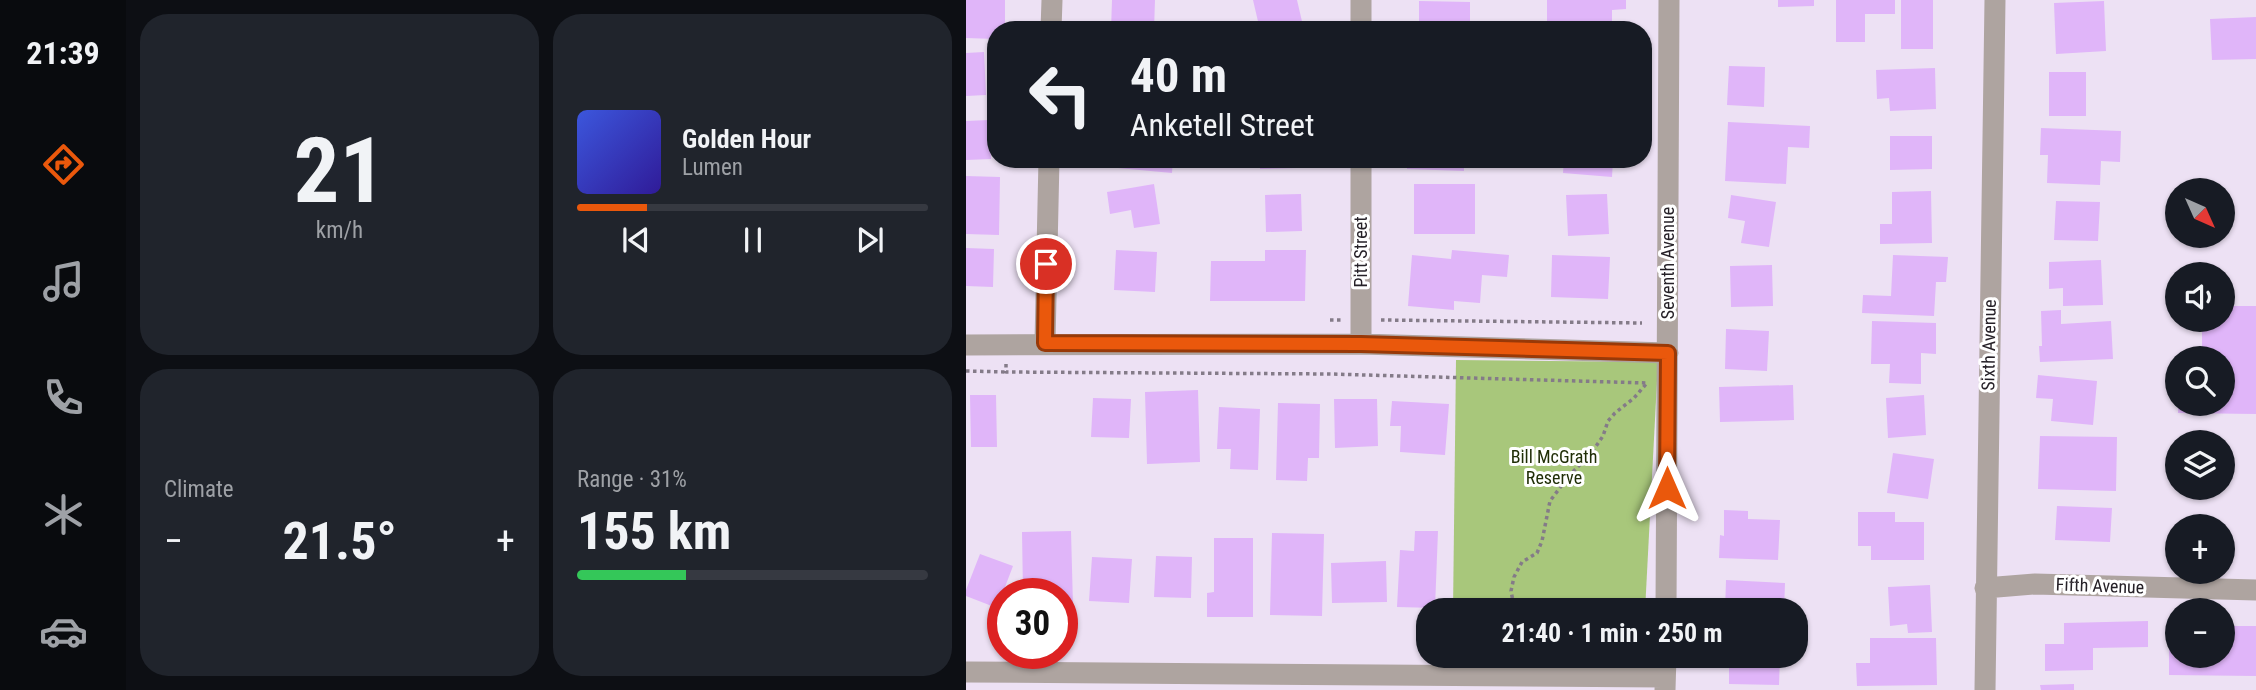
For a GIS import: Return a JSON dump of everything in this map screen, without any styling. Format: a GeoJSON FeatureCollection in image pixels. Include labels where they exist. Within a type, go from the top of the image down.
{"type":"FeatureCollection","features":[{"type":"Feature","properties":{"kind":"street"},"geometry":{"type":"LineString","coordinates":[[1051,21],[1052,0]]}},
{"type":"Feature","properties":{"kind":"street"},"geometry":{"type":"LineString","coordinates":[[1361,0],[1361,21]]}},
{"type":"Feature","properties":{"kind":"street","name":"Seventh Avenue"},"geometry":{"type":"LineString","coordinates":[[1666,598],[1669,0]]}},
{"type":"Feature","properties":{"kind":"street","name":"Sixth Avenue"},"geometry":{"type":"LineString","coordinates":[[1985,690],[1996,0]]}},
{"type":"Feature","properties":{"kind":"street"},"geometry":{"type":"LineString","coordinates":[[1045,343],[1049,168]]}},
{"type":"Feature","properties":{"kind":"street","name":"Pitt Street"},"geometry":{"type":"LineString","coordinates":[[1361,168],[1361,344]]}},
{"type":"Feature","properties":{"kind":"street"},"geometry":{"type":"LineString","coordinates":[[966,345],[1361,344],[1668,353]]}},
{"type":"Feature","properties":{"kind":"street","name":"Fifth Avenue"},"geometry":{"type":"LineString","coordinates":[[1985,588],[2035,584],[2256,590]]}},
{"type":"Feature","properties":{"kind":"street"},"geometry":{"type":"LineString","coordinates":[[966,672],[1665,675]]}},
{"type":"Feature","properties":{"kind":"path"},"geometry":{"type":"LineString","coordinates":[[1330,320],[1642,323]]}},
{"type":"Feature","properties":{"kind":"path"},"geometry":{"type":"LineString","coordinates":[[1006,344],[1006,372]]}},
{"type":"Feature","properties":{"kind":"path"},"geometry":{"type":"LineString","coordinates":[[966,371],[1330,374],[1647,383],[1634,398],[1615,412],[1592,452],[1550,501],[1542,541],[1537,553],[1522,562],[1514,577],[1512,598]]}},
{"type":"Feature","properties":{"kind":"green space","name":"Bill McGrath Reserve"},"geometry":{"type":"Polygon","coordinates":[[[1456,360],[1658,362],[1646,598],[1453,598],[1456,360]]]}},
{"type":"Feature","properties":{"kind":"building"},"geometry":{"type":"Polygon","coordinates":[[[966,0],[1005,0],[1005,21],[987,21],[987,39],[966,38],[966,0]]]}},
{"type":"Feature","properties":{"kind":"building"},"geometry":{"type":"Polygon","coordinates":[[[1112,0],[1155,0],[1154,21],[1111,21],[1112,0]]]}},
{"type":"Feature","properties":{"kind":"building"},"geometry":{"type":"Polygon","coordinates":[[[1253,0],[1297,0],[1302,21],[1258,21],[1253,0]]]}},
{"type":"Feature","properties":{"kind":"building"},"geometry":{"type":"Polygon","coordinates":[[[1547,0],[1626,0],[1626,9],[1612,10],[1612,21],[1547,21],[1547,0]]]}},
{"type":"Feature","properties":{"kind":"building"},"geometry":{"type":"Polygon","coordinates":[[[1778,0],[1814,0],[1814,6],[1778,7],[1778,0]]]}},
{"type":"Feature","properties":{"kind":"building"},"geometry":{"type":"Polygon","coordinates":[[[1836,0],[1895,0],[1895,14],[1865,14],[1865,42],[1836,42],[1836,0]]]}},
{"type":"Feature","properties":{"kind":"building"},"geometry":{"type":"Polygon","coordinates":[[[1901,0],[1933,0],[1933,49],[1901,49],[1901,0]]]}},
{"type":"Feature","properties":{"kind":"building"},"geometry":{"type":"Polygon","coordinates":[[[1419,1],[1470,2],[1470,21],[1419,21],[1419,1]]]}},
{"type":"Feature","properties":{"kind":"building"},"geometry":{"type":"Polygon","coordinates":[[[2104,1],[2106,51],[2056,54],[2054,3],[2104,1]]]}},
{"type":"Feature","properties":{"kind":"building"},"geometry":{"type":"Polygon","coordinates":[[[2256,17],[2256,59],[2212,60],[2210,19],[2256,17]]]}},
{"type":"Feature","properties":{"kind":"building"},"geometry":{"type":"Polygon","coordinates":[[[984,52],[986,95],[966,96],[966,53],[984,52]]]}},
{"type":"Feature","properties":{"kind":"building"},"geometry":{"type":"Polygon","coordinates":[[[1729,66],[1765,67],[1764,107],[1727,105],[1729,66]]]}},
{"type":"Feature","properties":{"kind":"building"},"geometry":{"type":"Polygon","coordinates":[[[1935,68],[1936,109],[1890,111],[1889,98],[1877,99],[1876,70],[1935,68]]]}},
{"type":"Feature","properties":{"kind":"building"},"geometry":{"type":"Polygon","coordinates":[[[2049,72],[2086,72],[2086,116],[2049,116],[2049,72]]]}},
{"type":"Feature","properties":{"kind":"building"},"geometry":{"type":"Polygon","coordinates":[[[987,120],[987,159],[966,160],[966,121],[987,120]]]}},
{"type":"Feature","properties":{"kind":"building"},"geometry":{"type":"Polygon","coordinates":[[[1728,122],[1810,126],[1809,148],[1788,147],[1786,184],[1725,181],[1728,122]]]}},
{"type":"Feature","properties":{"kind":"building"},"geometry":{"type":"Polygon","coordinates":[[[2041,128],[2121,131],[2120,162],[2101,161],[2100,185],[2047,183],[2048,155],[2040,155],[2041,128]]]}},
{"type":"Feature","properties":{"kind":"building"},"geometry":{"type":"Polygon","coordinates":[[[1890,136],[1932,136],[1932,169],[1890,170],[1890,136]]]}},
{"type":"Feature","properties":{"kind":"building"},"geometry":{"type":"Polygon","coordinates":[[[1118,168],[1172,168],[1172,173],[1118,168]]]}},
{"type":"Feature","properties":{"kind":"building"},"geometry":{"type":"Polygon","coordinates":[[[1464,168],[1464,171],[1407,169],[1464,168]]]}},
{"type":"Feature","properties":{"kind":"building"},"geometry":{"type":"Polygon","coordinates":[[[1563,168],[1612,168],[1612,177],[1563,173],[1563,168]]]}},
{"type":"Feature","properties":{"kind":"building"},"geometry":{"type":"Polygon","coordinates":[[[966,176],[1000,177],[999,235],[966,234],[966,176]]]}},
{"type":"Feature","properties":{"kind":"building"},"geometry":{"type":"Polygon","coordinates":[[[1154,184],[1160,224],[1134,228],[1131,210],[1110,214],[1107,192],[1154,184]]]}},
{"type":"Feature","properties":{"kind":"building"},"geometry":{"type":"Polygon","coordinates":[[[1414,184],[1475,184],[1475,234],[1414,234],[1414,184]]]}},
{"type":"Feature","properties":{"kind":"building"},"geometry":{"type":"Polygon","coordinates":[[[1931,191],[1932,243],[1880,244],[1880,224],[1892,224],[1892,192],[1931,191]]]}},
{"type":"Feature","properties":{"kind":"building"},"geometry":{"type":"Polygon","coordinates":[[[1301,194],[1302,231],[1266,232],[1265,195],[1301,194]]]}},
{"type":"Feature","properties":{"kind":"building"},"geometry":{"type":"Polygon","coordinates":[[[1607,194],[1609,234],[1568,236],[1566,195],[1607,194]]]}},
{"type":"Feature","properties":{"kind":"building"},"geometry":{"type":"Polygon","coordinates":[[[1731,195],[1776,202],[1769,247],[1741,243],[1745,221],[1728,218],[1731,195]]]}},
{"type":"Feature","properties":{"kind":"building"},"geometry":{"type":"Polygon","coordinates":[[[2056,201],[2100,202],[2098,241],[2054,240],[2056,201]]]}},
{"type":"Feature","properties":{"kind":"building"},"geometry":{"type":"Polygon","coordinates":[[[966,248],[994,249],[993,287],[966,286],[966,248]]]}},
{"type":"Feature","properties":{"kind":"building"},"geometry":{"type":"Polygon","coordinates":[[[1116,250],[1157,252],[1155,292],[1114,290],[1116,250]]]}},
{"type":"Feature","properties":{"kind":"building"},"geometry":{"type":"Polygon","coordinates":[[[1265,250],[1306,250],[1305,301],[1210,301],[1211,261],[1265,261],[1265,250]]]}},
{"type":"Feature","properties":{"kind":"building"},"geometry":{"type":"Polygon","coordinates":[[[1452,250],[1509,255],[1507,277],[1482,275],[1480,303],[1454,301],[1454,310],[1408,306],[1412,255],[1451,259],[1452,250]]]}},
{"type":"Feature","properties":{"kind":"building"},"geometry":{"type":"Polygon","coordinates":[[[1552,255],[1610,257],[1608,299],[1551,297],[1552,255]]]}},
{"type":"Feature","properties":{"kind":"building"},"geometry":{"type":"Polygon","coordinates":[[[1893,255],[1948,257],[1946,282],[1936,282],[1934,316],[1862,313],[1863,295],[1891,296],[1893,255]]]}},
{"type":"Feature","properties":{"kind":"building"},"geometry":{"type":"Polygon","coordinates":[[[2101,260],[2103,305],[2063,306],[2063,288],[2049,289],[2049,262],[2101,260]]]}},
{"type":"Feature","properties":{"kind":"building"},"geometry":{"type":"Polygon","coordinates":[[[1772,265],[1773,306],[1731,307],[1730,266],[1772,265]]]}},
{"type":"Feature","properties":{"kind":"building"},"geometry":{"type":"Polygon","coordinates":[[[2235,306],[2256,306],[2256,414],[2235,414],[2235,346],[2202,346],[2202,332],[2235,332],[2235,306]]]}},
{"type":"Feature","properties":{"kind":"building"},"geometry":{"type":"Polygon","coordinates":[[[2061,310],[2061,324],[2111,321],[2113,359],[2040,362],[2041,311],[2061,310]]]}},
{"type":"Feature","properties":{"kind":"building"},"geometry":{"type":"Polygon","coordinates":[[[1872,321],[1936,323],[1936,354],[1921,353],[1921,384],[1889,383],[1890,364],[1871,364],[1872,321]]]}},
{"type":"Feature","properties":{"kind":"building"},"geometry":{"type":"Polygon","coordinates":[[[1726,329],[1769,331],[1767,371],[1725,369],[1726,329]]]}},
{"type":"Feature","properties":{"kind":"building"},"geometry":{"type":"Polygon","coordinates":[[[2038,375],[2097,381],[2093,425],[2051,421],[2053,399],[2036,398],[2038,375]]]}},
{"type":"Feature","properties":{"kind":"building"},"geometry":{"type":"Polygon","coordinates":[[[1793,385],[1794,420],[1720,422],[1719,387],[1793,385]]]}},
{"type":"Feature","properties":{"kind":"building"},"geometry":{"type":"Polygon","coordinates":[[[1198,390],[1200,462],[1147,464],[1145,392],[1198,390]]]}},
{"type":"Feature","properties":{"kind":"building"},"geometry":{"type":"Polygon","coordinates":[[[970,395],[996,395],[997,447],[971,447],[970,395]]]}},
{"type":"Feature","properties":{"kind":"building"},"geometry":{"type":"Polygon","coordinates":[[[1924,395],[1926,435],[1888,438],[1886,398],[1924,395]]]}},
{"type":"Feature","properties":{"kind":"building"},"geometry":{"type":"Polygon","coordinates":[[[1093,398],[1131,399],[1129,438],[1091,437],[1093,398]]]}},
{"type":"Feature","properties":{"kind":"building"},"geometry":{"type":"Polygon","coordinates":[[[1334,399],[1377,399],[1378,446],[1335,448],[1334,399]]]}},
{"type":"Feature","properties":{"kind":"building"},"geometry":{"type":"Polygon","coordinates":[[[1392,401],[1449,404],[1445,455],[1400,452],[1401,426],[1390,426],[1392,401]]]}},
{"type":"Feature","properties":{"kind":"building"},"geometry":{"type":"Polygon","coordinates":[[[1278,403],[1320,404],[1319,458],[1308,458],[1307,481],[1276,480],[1278,403]]]}},
{"type":"Feature","properties":{"kind":"building"},"geometry":{"type":"Polygon","coordinates":[[[1219,407],[1260,409],[1258,470],[1230,469],[1231,449],[1217,449],[1219,407]]]}},
{"type":"Feature","properties":{"kind":"building"},"geometry":{"type":"Polygon","coordinates":[[[2040,436],[2117,437],[2116,491],[2038,489],[2040,436]]]}},
{"type":"Feature","properties":{"kind":"building"},"geometry":{"type":"Polygon","coordinates":[[[1893,453],[1934,459],[1928,499],[1887,493],[1893,453]]]}},
{"type":"Feature","properties":{"kind":"building"},"geometry":{"type":"Polygon","coordinates":[[[2057,506],[2112,508],[2110,542],[2055,540],[2057,506]]]}},
{"type":"Feature","properties":{"kind":"building"},"geometry":{"type":"Polygon","coordinates":[[[1724,510],[1748,511],[1748,519],[1780,520],[1778,560],[1719,558],[1720,535],[1724,536],[1724,510]]]}},
{"type":"Feature","properties":{"kind":"building"},"geometry":{"type":"Polygon","coordinates":[[[1858,512],[1895,512],[1895,522],[1924,522],[1924,560],[1871,560],[1871,546],[1858,546],[1858,512]]]}},
{"type":"Feature","properties":{"kind":"building"},"geometry":{"type":"Polygon","coordinates":[[[1071,531],[1072,578],[1023,578],[1022,532],[1071,531]]]}},
{"type":"Feature","properties":{"kind":"building"},"geometry":{"type":"Polygon","coordinates":[[[1415,531],[1438,531],[1435,598],[1416,598],[1416,608],[1397,607],[1400,550],[1414,551],[1415,531]]]}},
{"type":"Feature","properties":{"kind":"building"},"geometry":{"type":"Polygon","coordinates":[[[1272,533],[1324,534],[1322,616],[1270,615],[1272,533]]]}},
{"type":"Feature","properties":{"kind":"building"},"geometry":{"type":"Polygon","coordinates":[[[1214,538],[1253,538],[1253,617],[1207,617],[1207,593],[1214,592],[1214,538]]]}},
{"type":"Feature","properties":{"kind":"building"},"geometry":{"type":"Polygon","coordinates":[[[980,554],[1013,566],[1008,578],[987,578],[987,604],[966,596],[980,554]]]}},
{"type":"Feature","properties":{"kind":"building"},"geometry":{"type":"Polygon","coordinates":[[[1156,556],[1192,557],[1191,598],[1154,597],[1156,556]]]}},
{"type":"Feature","properties":{"kind":"building"},"geometry":{"type":"Polygon","coordinates":[[[1092,557],[1132,559],[1129,603],[1089,601],[1092,557]]]}},
{"type":"Feature","properties":{"kind":"building"},"geometry":{"type":"Polygon","coordinates":[[[1386,561],[1387,602],[1332,603],[1331,563],[1386,561]]]}},
{"type":"Feature","properties":{"kind":"building"},"geometry":{"type":"Polygon","coordinates":[[[1726,580],[1785,583],[1784,598],[1725,598],[1726,580]]]}},
{"type":"Feature","properties":{"kind":"building"},"geometry":{"type":"Polygon","coordinates":[[[1930,585],[1932,632],[1908,633],[1907,624],[1890,626],[1888,587],[1930,585]]]}},
{"type":"Feature","properties":{"kind":"building"},"geometry":{"type":"Polygon","coordinates":[[[2148,621],[2148,647],[2093,648],[2093,670],[2045,671],[2045,644],[2064,644],[2064,623],[2148,621]]]}},
{"type":"Feature","properties":{"kind":"building"},"geometry":{"type":"Polygon","coordinates":[[[2235,626],[2256,626],[2256,676],[2169,675],[2169,668],[2235,668],[2235,626]]]}},
{"type":"Feature","properties":{"kind":"building"},"geometry":{"type":"Polygon","coordinates":[[[1870,638],[1936,638],[1937,685],[1857,686],[1856,663],[1870,663],[1870,638]]]}},
{"type":"Feature","properties":{"kind":"building"},"geometry":{"type":"Polygon","coordinates":[[[1729,668],[1780,668],[1779,685],[1729,684],[1729,668]]]}},
{"type":"Feature","properties":{"kind":"building"},"geometry":{"type":"Polygon","coordinates":[[[2074,684],[2074,690],[2041,690],[2040,685],[2074,684]]]}},
{"type":"Feature","properties":{"kind":"route"},"geometry":{"type":"LineString","coordinates":[[1046,264],[1045,343],[1361,344],[1668,353],[1667,488]]}}]}
